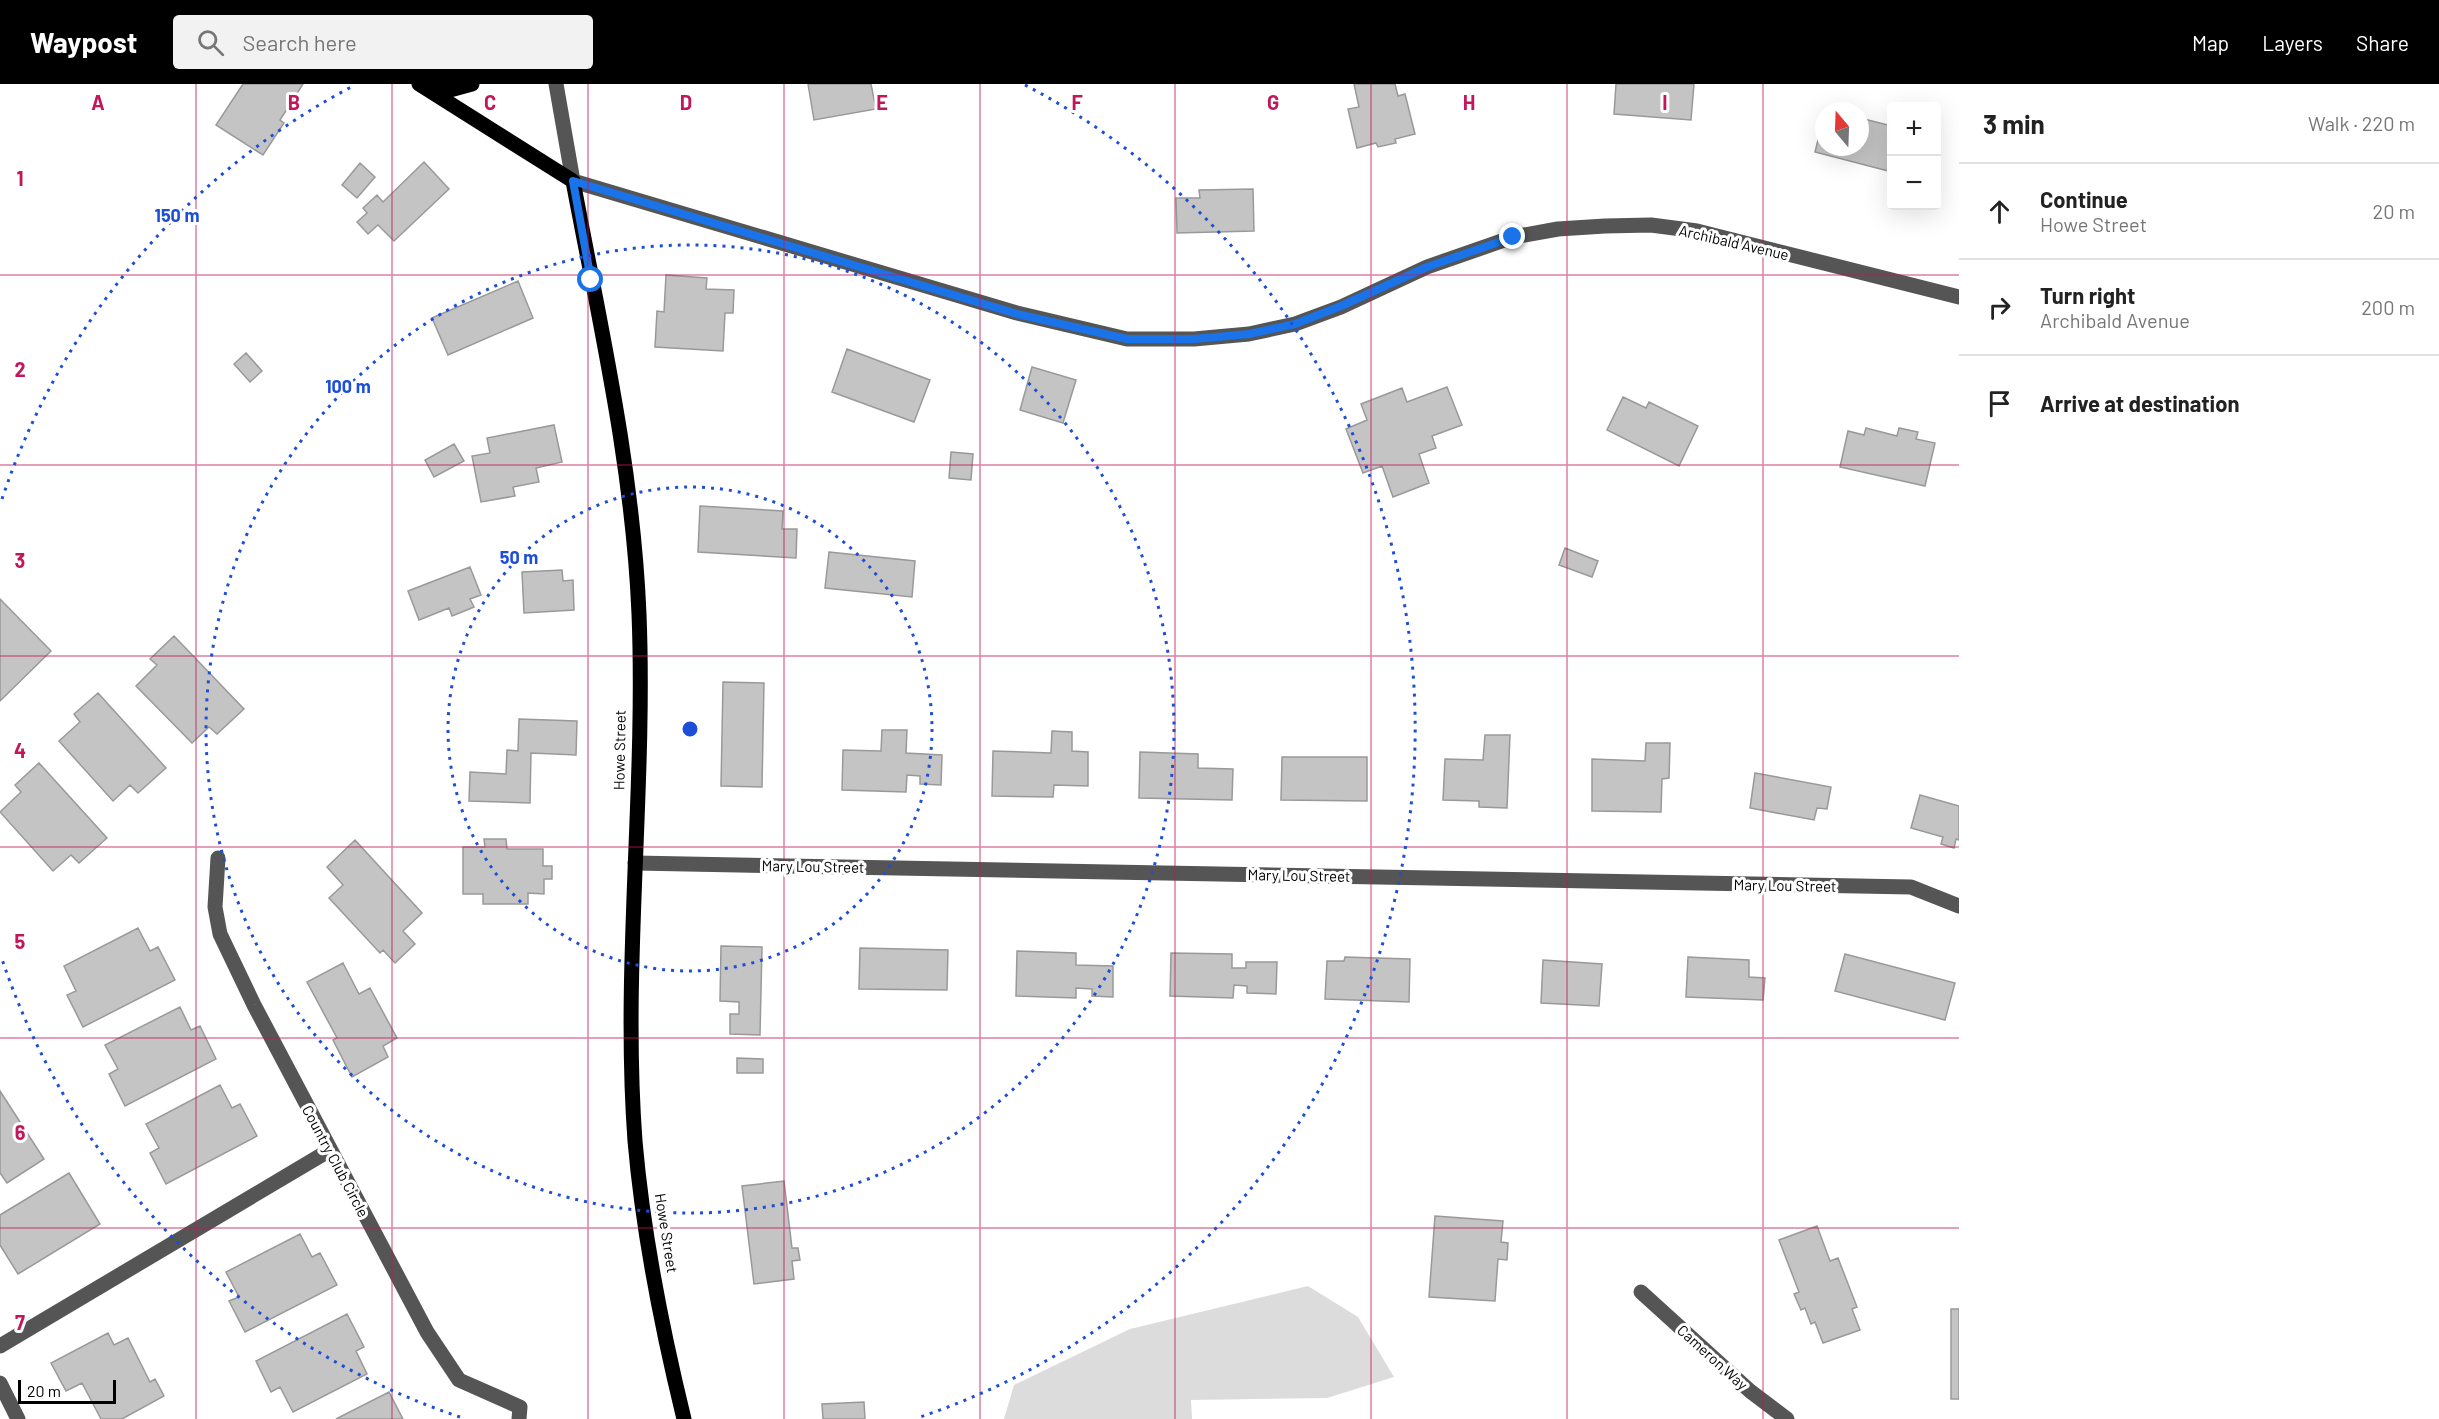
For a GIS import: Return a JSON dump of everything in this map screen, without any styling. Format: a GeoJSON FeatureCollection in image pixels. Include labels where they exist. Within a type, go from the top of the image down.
{"type":"FeatureCollection","features":[{"type":"Feature","properties":{"kind":"main road"},"geometry":{"type":"LineString","coordinates":[[422,86],[450,90],[472,84]]}},
{"type":"Feature","properties":{"kind":"main road"},"geometry":{"type":"LineString","coordinates":[[422,86],[573,181]]}},
{"type":"Feature","properties":{"kind":"main road","name":"Howe Street"},"geometry":{"type":"LineString","coordinates":[[573,181],[628,480],[635,556],[639,617],[633,974],[635,1141],[650,1249],[671,1368],[684,1419]]}},
{"type":"Feature","properties":{"kind":"street","name":"Howe Street"},"geometry":{"type":"LineString","coordinates":[[556,84],[573,181]]}},
{"type":"Feature","properties":{"kind":"street","name":"Archibald Avenue"},"geometry":{"type":"LineString","coordinates":[[573,181],[1017,314],[1127,339],[1194,339],[1249,334],[1295,324],[1427,267],[1513,237],[1558,229],[1605,226],[1651,225],[1697,231],[1959,297]]}},
{"type":"Feature","properties":{"kind":"street","name":"Country Club Circle"},"geometry":{"type":"LineString","coordinates":[[218,858],[215,907],[220,934],[254,1005],[427,1332],[459,1380],[520,1407],[519,1419]]}},
{"type":"Feature","properties":{"kind":"street","name":"Mary Lou Street"},"geometry":{"type":"LineString","coordinates":[[635,863],[1911,887],[1959,906]]}},
{"type":"Feature","properties":{"kind":"street"},"geometry":{"type":"LineString","coordinates":[[0,1346],[330,1150]]}},
{"type":"Feature","properties":{"kind":"street","name":"Cameron Way"},"geometry":{"type":"LineString","coordinates":[[1641,1292],[1750,1391],[1787,1419]]}},
{"type":"Feature","properties":{"kind":"street"},"geometry":{"type":"LineString","coordinates":[[0,1383],[18,1419]]}},
{"type":"Feature","properties":{"kind":"shaded area"},"geometry":{"type":"Polygon","coordinates":[[[1308,1286],[1358,1317],[1394,1377],[1327,1398],[1191,1400],[1192,1419],[1004,1419],[1014,1385],[1130,1329],[1308,1286]]]}},
{"type":"Feature","properties":{"kind":"building"},"geometry":{"type":"Polygon","coordinates":[[[243,84],[303,84],[280,120],[284,123],[263,155],[216,125],[243,84]]]}},
{"type":"Feature","properties":{"kind":"building"},"geometry":{"type":"Polygon","coordinates":[[[808,84],[871,84],[876,109],[814,120],[808,84]]]}},
{"type":"Feature","properties":{"kind":"building"},"geometry":{"type":"Polygon","coordinates":[[[1354,84],[1395,84],[1398,96],[1405,94],[1415,134],[1395,139],[1396,143],[1378,147],[1376,143],[1357,148],[1348,109],[1359,107],[1354,84]]]}},
{"type":"Feature","properties":{"kind":"building"},"geometry":{"type":"Polygon","coordinates":[[[1616,84],[1694,84],[1691,120],[1614,114],[1616,84]]]}},
{"type":"Feature","properties":{"kind":"building"},"geometry":{"type":"Polygon","coordinates":[[[1869,120],[1887,125],[1887,171],[1830,156],[1869,156],[1869,120]]]}},
{"type":"Feature","properties":{"kind":"building"},"geometry":{"type":"Polygon","coordinates":[[[424,162],[449,189],[394,241],[378,225],[368,234],[357,222],[367,213],[363,208],[377,195],[383,202],[424,162]]]}},
{"type":"Feature","properties":{"kind":"building"},"geometry":{"type":"Polygon","coordinates":[[[360,163],[375,177],[357,198],[342,185],[360,163]]]}},
{"type":"Feature","properties":{"kind":"building"},"geometry":{"type":"Polygon","coordinates":[[[1253,189],[1254,231],[1177,233],[1176,198],[1200,198],[1199,190],[1253,189]]]}},
{"type":"Feature","properties":{"kind":"building"},"geometry":{"type":"Polygon","coordinates":[[[666,275],[707,278],[706,289],[734,290],[733,313],[725,313],[723,351],[655,347],[657,311],[664,312],[666,275]]]}},
{"type":"Feature","properties":{"kind":"building"},"geometry":{"type":"Polygon","coordinates":[[[518,281],[533,318],[448,355],[432,318],[518,281]]]}},
{"type":"Feature","properties":{"kind":"building"},"geometry":{"type":"Polygon","coordinates":[[[847,349],[930,380],[914,422],[832,392],[847,349]]]}},
{"type":"Feature","properties":{"kind":"building"},"geometry":{"type":"Polygon","coordinates":[[[246,353],[262,371],[250,382],[234,364],[246,353]]]}},
{"type":"Feature","properties":{"kind":"building"},"geometry":{"type":"Polygon","coordinates":[[[1032,367],[1076,380],[1063,423],[1020,410],[1032,367]]]}},
{"type":"Feature","properties":{"kind":"building"},"geometry":{"type":"Polygon","coordinates":[[[1447,387],[1462,425],[1432,436],[1436,448],[1419,454],[1429,483],[1393,497],[1382,466],[1363,473],[1346,429],[1367,420],[1361,404],[1402,388],[1407,402],[1447,387]]]}},
{"type":"Feature","properties":{"kind":"building"},"geometry":{"type":"Polygon","coordinates":[[[1623,397],[1646,408],[1649,402],[1698,426],[1679,466],[1607,430],[1623,397]]]}},
{"type":"Feature","properties":{"kind":"building"},"geometry":{"type":"Polygon","coordinates":[[[554,425],[562,462],[536,468],[539,482],[513,487],[515,496],[481,502],[472,456],[490,453],[487,438],[554,425]]]}},
{"type":"Feature","properties":{"kind":"building"},"geometry":{"type":"Polygon","coordinates":[[[1866,428],[1897,436],[1899,428],[1918,432],[1916,439],[1935,443],[1925,486],[1840,467],[1848,431],[1864,435],[1866,428]]]}},
{"type":"Feature","properties":{"kind":"building"},"geometry":{"type":"Polygon","coordinates":[[[454,444],[464,461],[434,477],[425,460],[454,444]]]}},
{"type":"Feature","properties":{"kind":"building"},"geometry":{"type":"Polygon","coordinates":[[[951,452],[973,454],[971,480],[949,478],[951,452]]]}},
{"type":"Feature","properties":{"kind":"building"},"geometry":{"type":"Polygon","coordinates":[[[700,506],[783,511],[782,529],[797,529],[796,558],[698,552],[700,506]]]}},
{"type":"Feature","properties":{"kind":"building"},"geometry":{"type":"Polygon","coordinates":[[[1565,548],[1598,561],[1592,577],[1559,565],[1565,548]]]}},
{"type":"Feature","properties":{"kind":"building"},"geometry":{"type":"Polygon","coordinates":[[[829,552],[915,561],[912,597],[825,588],[829,552]]]}},
{"type":"Feature","properties":{"kind":"building"},"geometry":{"type":"Polygon","coordinates":[[[470,567],[481,595],[470,599],[474,607],[452,616],[449,608],[419,620],[408,591],[470,567]]]}},
{"type":"Feature","properties":{"kind":"building"},"geometry":{"type":"Polygon","coordinates":[[[562,570],[563,581],[573,580],[574,610],[524,613],[522,572],[562,570]]]}},
{"type":"Feature","properties":{"kind":"building"},"geometry":{"type":"Polygon","coordinates":[[[0,599],[51,651],[0,701],[0,599]]]}},
{"type":"Feature","properties":{"kind":"building"},"geometry":{"type":"Polygon","coordinates":[[[174,636],[244,709],[217,734],[209,727],[192,743],[136,686],[157,665],[150,659],[174,636]]]}},
{"type":"Feature","properties":{"kind":"building"},"geometry":{"type":"Polygon","coordinates":[[[723,682],[764,683],[762,787],[721,786],[723,682]]]}},
{"type":"Feature","properties":{"kind":"building"},"geometry":{"type":"Polygon","coordinates":[[[98,693],[166,768],[138,793],[130,785],[113,801],[59,741],[80,722],[74,714],[98,693]]]}},
{"type":"Feature","properties":{"kind":"building"},"geometry":{"type":"Polygon","coordinates":[[[519,719],[577,721],[576,755],[531,753],[530,803],[469,801],[470,772],[506,774],[507,750],[518,751],[519,719]]]}},
{"type":"Feature","properties":{"kind":"building"},"geometry":{"type":"Polygon","coordinates":[[[882,730],[907,730],[906,753],[942,755],[941,785],[920,784],[920,776],[907,775],[906,792],[842,790],[843,750],[881,751],[882,730]]]}},
{"type":"Feature","properties":{"kind":"building"},"geometry":{"type":"Polygon","coordinates":[[[1052,731],[1072,732],[1072,751],[1088,752],[1088,786],[1054,785],[1053,797],[992,796],[993,751],[1051,753],[1052,731]]]}},
{"type":"Feature","properties":{"kind":"building"},"geometry":{"type":"Polygon","coordinates":[[[1485,735],[1510,735],[1507,808],[1479,807],[1479,801],[1443,800],[1445,759],[1483,760],[1485,735]]]}},
{"type":"Feature","properties":{"kind":"building"},"geometry":{"type":"Polygon","coordinates":[[[1646,743],[1670,743],[1669,778],[1662,779],[1661,812],[1592,811],[1592,759],[1645,761],[1646,743]]]}},
{"type":"Feature","properties":{"kind":"building"},"geometry":{"type":"Polygon","coordinates":[[[1140,752],[1198,754],[1198,768],[1233,769],[1232,800],[1139,798],[1140,752]]]}},
{"type":"Feature","properties":{"kind":"building"},"geometry":{"type":"Polygon","coordinates":[[[1282,757],[1367,757],[1367,801],[1281,800],[1282,757]]]}},
{"type":"Feature","properties":{"kind":"building"},"geometry":{"type":"Polygon","coordinates":[[[39,763],[107,838],[79,863],[71,855],[53,871],[0,812],[21,792],[15,785],[39,763]]]}},
{"type":"Feature","properties":{"kind":"building"},"geometry":{"type":"Polygon","coordinates":[[[1755,773],[1831,787],[1827,809],[1817,808],[1814,820],[1750,808],[1755,773]]]}},
{"type":"Feature","properties":{"kind":"building"},"geometry":{"type":"Polygon","coordinates":[[[1920,795],[1959,806],[1959,840],[1956,839],[1954,848],[1941,844],[1943,837],[1911,828],[1920,795]]]}},
{"type":"Feature","properties":{"kind":"building"},"geometry":{"type":"Polygon","coordinates":[[[484,839],[506,839],[507,849],[543,849],[543,866],[552,866],[552,879],[544,879],[544,894],[528,893],[528,904],[483,904],[483,894],[463,894],[463,847],[485,847],[484,839]]]}},
{"type":"Feature","properties":{"kind":"building"},"geometry":{"type":"Polygon","coordinates":[[[355,840],[422,913],[403,931],[415,944],[395,963],[383,950],[380,953],[329,898],[343,885],[327,867],[355,840]]]}},
{"type":"Feature","properties":{"kind":"building"},"geometry":{"type":"Polygon","coordinates":[[[138,928],[150,951],[158,947],[175,980],[83,1027],[67,995],[76,991],[64,966],[138,928]]]}},
{"type":"Feature","properties":{"kind":"building"},"geometry":{"type":"Polygon","coordinates":[[[721,946],[762,947],[760,1035],[730,1034],[730,1014],[739,1014],[739,1002],[720,1001],[721,946]]]}},
{"type":"Feature","properties":{"kind":"building"},"geometry":{"type":"Polygon","coordinates":[[[860,948],[948,950],[947,990],[859,989],[860,948]]]}},
{"type":"Feature","properties":{"kind":"building"},"geometry":{"type":"Polygon","coordinates":[[[1017,951],[1076,953],[1076,965],[1113,966],[1113,997],[1092,996],[1092,989],[1076,988],[1076,998],[1016,996],[1017,951]]]}},
{"type":"Feature","properties":{"kind":"building"},"geometry":{"type":"Polygon","coordinates":[[[1171,953],[1232,954],[1232,968],[1246,968],[1246,962],[1277,962],[1276,994],[1247,993],[1247,986],[1234,985],[1233,998],[1170,996],[1171,953]]]}},
{"type":"Feature","properties":{"kind":"building"},"geometry":{"type":"Polygon","coordinates":[[[1845,954],[1955,983],[1945,1020],[1835,991],[1845,954]]]}},
{"type":"Feature","properties":{"kind":"building"},"geometry":{"type":"Polygon","coordinates":[[[1345,957],[1410,959],[1409,1002],[1325,999],[1327,961],[1344,961],[1345,957]]]}},
{"type":"Feature","properties":{"kind":"building"},"geometry":{"type":"Polygon","coordinates":[[[1688,957],[1749,960],[1749,977],[1765,978],[1763,1000],[1686,997],[1688,957]]]}},
{"type":"Feature","properties":{"kind":"building"},"geometry":{"type":"Polygon","coordinates":[[[1543,960],[1602,964],[1599,1006],[1541,1003],[1543,960]]]}},
{"type":"Feature","properties":{"kind":"building"},"geometry":{"type":"Polygon","coordinates":[[[343,963],[359,994],[370,988],[397,1038],[383,1046],[388,1057],[352,1077],[333,1040],[337,1038],[307,982],[343,963]]]}},
{"type":"Feature","properties":{"kind":"building"},"geometry":{"type":"Polygon","coordinates":[[[180,1007],[191,1030],[200,1026],[216,1059],[125,1106],[109,1074],[118,1069],[105,1045],[180,1007]]]}},
{"type":"Feature","properties":{"kind":"building"},"geometry":{"type":"Polygon","coordinates":[[[737,1058],[763,1059],[763,1073],[737,1073],[737,1058]]]}},
{"type":"Feature","properties":{"kind":"building"},"geometry":{"type":"Polygon","coordinates":[[[220,1085],[232,1108],[240,1104],[257,1136],[166,1184],[150,1153],[159,1148],[146,1124],[220,1085]]]}},
{"type":"Feature","properties":{"kind":"building"},"geometry":{"type":"Polygon","coordinates":[[[0,1091],[44,1159],[7,1183],[0,1173],[0,1091]]]}},
{"type":"Feature","properties":{"kind":"building"},"geometry":{"type":"Polygon","coordinates":[[[69,1173],[100,1224],[18,1274],[0,1245],[0,1215],[69,1173]]]}},
{"type":"Feature","properties":{"kind":"building"},"geometry":{"type":"Polygon","coordinates":[[[784,1181],[792,1248],[798,1248],[800,1260],[792,1261],[794,1279],[754,1284],[742,1186],[784,1181]]]}},
{"type":"Feature","properties":{"kind":"building"},"geometry":{"type":"Polygon","coordinates":[[[1435,1216],[1503,1221],[1501,1242],[1508,1243],[1507,1260],[1498,1259],[1495,1301],[1429,1297],[1435,1216]]]}},
{"type":"Feature","properties":{"kind":"building"},"geometry":{"type":"Polygon","coordinates":[[[1817,1226],[1830,1261],[1838,1258],[1857,1307],[1852,1309],[1860,1330],[1823,1343],[1815,1322],[1811,1324],[1805,1308],[1801,1310],[1794,1294],[1799,1292],[1779,1240],[1817,1226]]]}},
{"type":"Feature","properties":{"kind":"building"},"geometry":{"type":"Polygon","coordinates":[[[300,1234],[312,1257],[320,1253],[337,1285],[245,1332],[229,1301],[239,1297],[226,1272],[300,1234]]]}},
{"type":"Feature","properties":{"kind":"building"},"geometry":{"type":"Polygon","coordinates":[[[1951,1309],[1959,1309],[1959,1399],[1951,1399],[1951,1309]]]}},
{"type":"Feature","properties":{"kind":"building"},"geometry":{"type":"Polygon","coordinates":[[[347,1314],[364,1347],[356,1351],[367,1374],[293,1412],[280,1387],[271,1392],[256,1361],[347,1314]]]}},
{"type":"Feature","properties":{"kind":"building"},"geometry":{"type":"Polygon","coordinates":[[[108,1333],[114,1345],[128,1338],[150,1382],[155,1379],[164,1396],[122,1419],[101,1419],[82,1383],[66,1391],[51,1363],[108,1333]]]}},
{"type":"Feature","properties":{"kind":"building"},"geometry":{"type":"Polygon","coordinates":[[[389,1392],[403,1419],[336,1419],[389,1392]]]}},
{"type":"Feature","properties":{"kind":"building"},"geometry":{"type":"Polygon","coordinates":[[[864,1402],[865,1419],[823,1419],[822,1404],[864,1402]]]}},
{"type":"Feature","properties":{"kind":"route"},"geometry":{"type":"LineString","coordinates":[[591,280],[573,181],[1017,314],[1127,339],[1194,339],[1249,334],[1295,324],[1384,288],[1427,267],[1513,237]]}}]}
